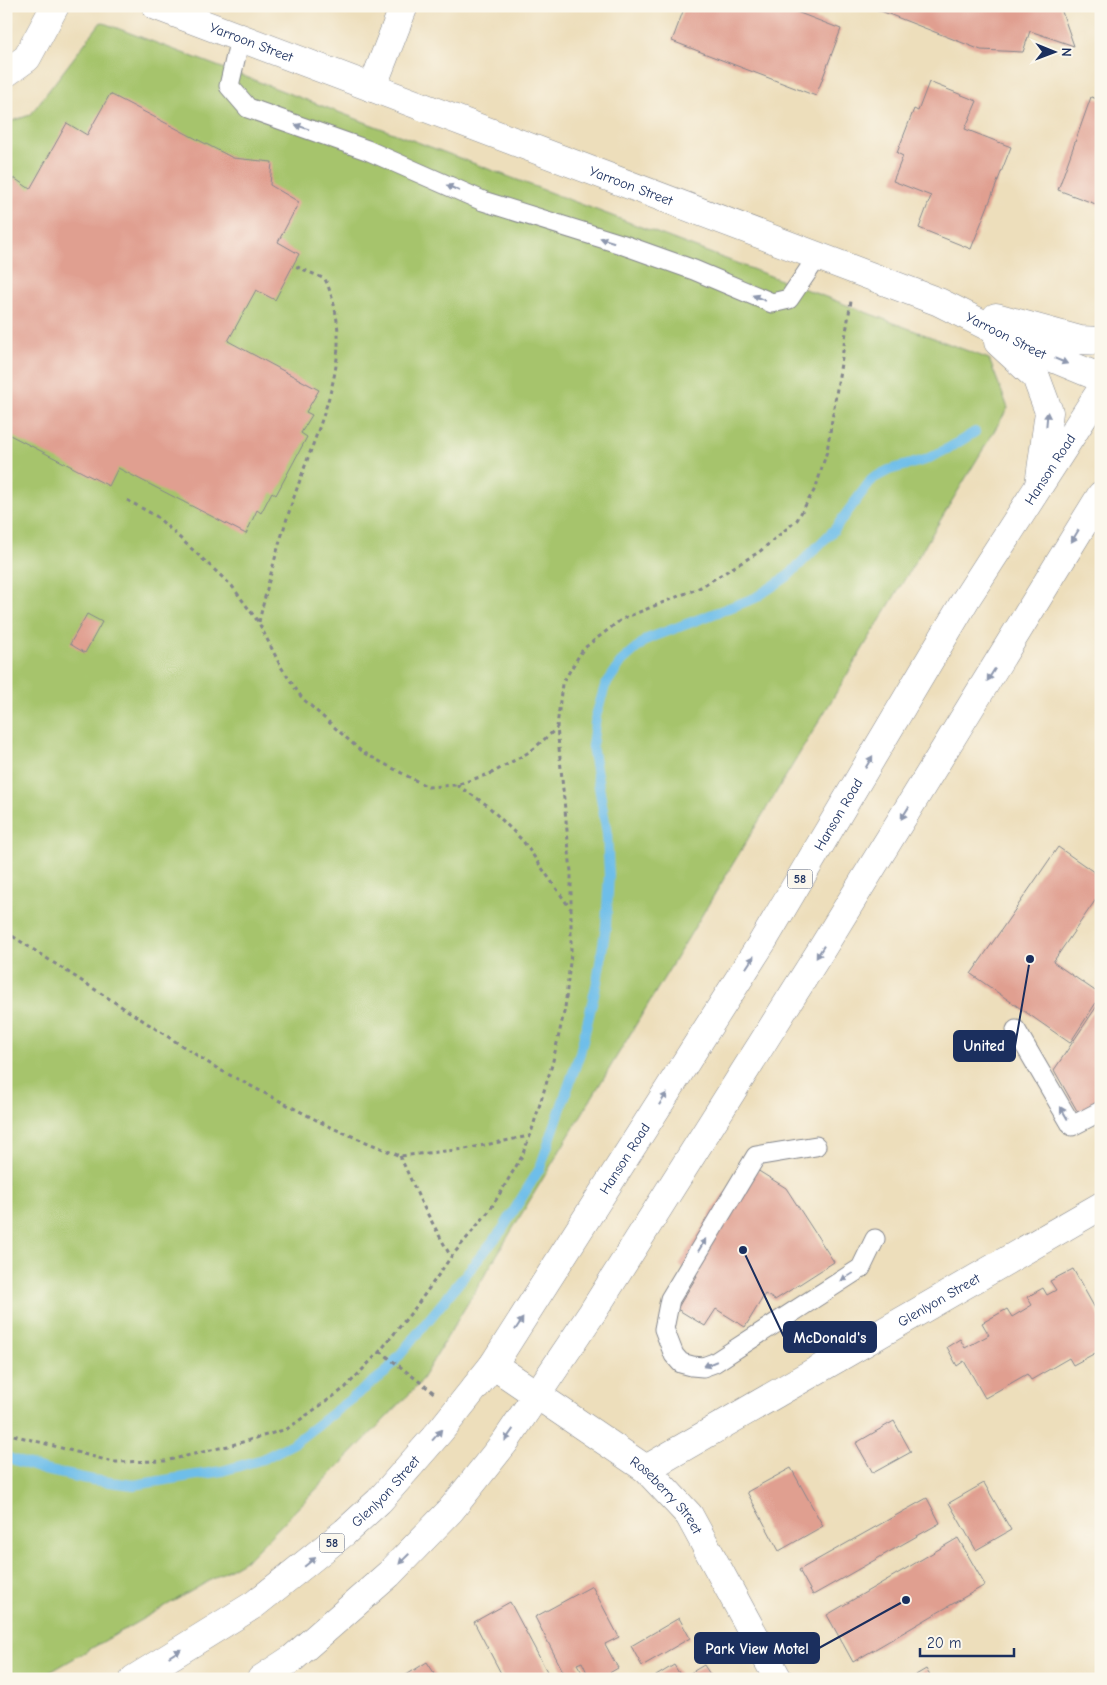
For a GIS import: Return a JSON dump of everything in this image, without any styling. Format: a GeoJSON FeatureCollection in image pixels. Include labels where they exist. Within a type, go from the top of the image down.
{"type":"FeatureCollection","features":[{"type":"Feature","properties":{"kind":"main road"},"geometry":{"type":"LineString","coordinates":[[6,73],[27,58],[55,6]]}},
{"type":"Feature","properties":{"kind":"main road","name":"Yarroon Street"},"geometry":{"type":"LineString","coordinates":[[156,6],[939,302],[1043,354],[1101,378]]}},
{"type":"Feature","properties":{"kind":"main road"},"geometry":{"type":"LineString","coordinates":[[372,88],[404,6]]}},
{"type":"Feature","properties":{"kind":"main road"},"geometry":{"type":"LineString","coordinates":[[939,302],[1080,340],[1101,341]]}},
{"type":"Feature","properties":{"kind":"main road"},"geometry":{"type":"LineString","coordinates":[[939,302],[1006,347],[1036,377],[1048,412],[1039,485]]}},
{"type":"Feature","properties":{"kind":"main road","name":"Hanson Road"},"geometry":{"type":"LineString","coordinates":[[493,1365],[763,942],[966,599],[1101,390]]}},
{"type":"Feature","properties":{"kind":"main road"},"geometry":{"type":"LineString","coordinates":[[260,1679],[294,1658],[389,1574],[421,1542],[474,1482],[538,1396],[592,1314],[823,947],[1097,504]]}},
{"type":"Feature","properties":{"kind":"main road","name":"Glenlyon Street"},"geometry":{"type":"LineString","coordinates":[[646,1469],[1101,1206]]}},
{"type":"Feature","properties":{"kind":"main road","name":"Roseberry Street"},"geometry":{"type":"LineString","coordinates":[[493,1365],[646,1469],[689,1515],[778,1679]]}},
{"type":"Feature","properties":{"kind":"main road","name":"Glenlyon Street"},"geometry":{"type":"LineString","coordinates":[[134,1679],[255,1604],[344,1532],[384,1495],[441,1430],[493,1365]]}},
{"type":"Feature","properties":{"kind":"lane"},"geometry":{"type":"LineString","coordinates":[[240,38],[229,86],[248,108],[366,150],[483,201],[676,264],[772,304],[789,299],[818,256]]}},
{"type":"Feature","properties":{"kind":"lane"},"geometry":{"type":"LineString","coordinates":[[1016,1030],[1072,1126],[1101,1111]]}},
{"type":"Feature","properties":{"kind":"lane"},"geometry":{"type":"LineString","coordinates":[[816,1146],[756,1156],[670,1299],[664,1328],[674,1356],[681,1363],[692,1366],[703,1367],[714,1363],[861,1268],[875,1239]]}},
{"type":"Feature","properties":{"kind":"path"},"geometry":{"type":"LineString","coordinates":[[259,623],[270,570],[335,378],[339,330],[333,297],[325,279],[293,265]]}},
{"type":"Feature","properties":{"kind":"path"},"geometry":{"type":"LineString","coordinates":[[6,1433],[113,1462],[164,1461],[232,1445],[287,1429],[346,1388],[380,1351],[415,1308],[451,1257],[490,1210],[521,1158],[530,1136],[552,1065],[565,1008],[571,953],[567,820],[558,727],[562,684],[583,649],[622,619],[698,588],[759,552],[797,520],[816,487],[827,451],[856,271]]}},
{"type":"Feature","properties":{"kind":"path"},"geometry":{"type":"LineString","coordinates":[[127,500],[156,516],[232,586],[259,623],[281,666],[302,698],[362,752],[428,787],[456,785],[492,773],[530,751],[558,727]]}},
{"type":"Feature","properties":{"kind":"path"},"geometry":{"type":"LineString","coordinates":[[456,785],[486,805],[523,841],[570,908]]}},
{"type":"Feature","properties":{"kind":"path"},"geometry":{"type":"LineString","coordinates":[[6,932],[218,1069],[330,1127],[400,1156],[465,1149],[530,1136]]}},
{"type":"Feature","properties":{"kind":"path"},"geometry":{"type":"LineString","coordinates":[[400,1156],[421,1202],[451,1257]]}},
{"type":"Feature","properties":{"kind":"path"},"geometry":{"type":"LineString","coordinates":[[380,1351],[435,1394]]}},
{"type":"Feature","properties":{"kind":"green space"},"geometry":{"type":"Polygon","coordinates":[[[101,22],[989,359],[1008,408],[419,1384],[249,1558],[38,1679],[6,1679],[6,123],[30,115],[101,22]]]}},
{"type":"Feature","properties":{"kind":"building"},"geometry":{"type":"Polygon","coordinates":[[[685,6],[789,6],[789,9],[841,29],[816,96],[672,41],[685,6]]]}},
{"type":"Feature","properties":{"kind":"building"},"geometry":{"type":"Polygon","coordinates":[[[868,6],[1060,6],[1074,46],[1030,31],[1023,52],[981,50],[868,6]]]}},
{"type":"Feature","properties":{"kind":"building"},"geometry":{"type":"Polygon","coordinates":[[[929,82],[977,101],[965,129],[1011,147],[971,249],[919,228],[931,196],[893,181],[903,156],[897,153],[914,109],[918,111],[929,82]]]}},
{"type":"Feature","properties":{"kind":"building"},"geometry":{"type":"Polygon","coordinates":[[[110,94],[233,158],[272,162],[270,185],[299,202],[278,242],[299,254],[275,300],[256,290],[228,341],[319,390],[306,412],[312,415],[301,433],[307,437],[276,495],[272,492],[261,513],[257,510],[246,534],[118,468],[109,486],[6,433],[6,212],[10,205],[6,202],[6,192],[14,178],[30,189],[67,123],[87,135],[110,94]]]}},
{"type":"Feature","properties":{"kind":"building"},"geometry":{"type":"Polygon","coordinates":[[[1091,97],[1101,100],[1101,206],[1058,190],[1091,97]]]}},
{"type":"Feature","properties":{"kind":"building"},"geometry":{"type":"Polygon","coordinates":[[[87,614],[102,622],[85,653],[70,644],[87,614]]]}},
{"type":"Feature","properties":{"kind":"building"},"geometry":{"type":"Polygon","coordinates":[[[1058,847],[1101,877],[1101,892],[1053,962],[1101,995],[1070,1043],[971,974],[1058,847]]]}},
{"type":"Feature","properties":{"kind":"building"},"geometry":{"type":"Polygon","coordinates":[[[1101,1000],[1101,1104],[1080,1116],[1054,1070],[1101,1000]]]}},
{"type":"Feature","properties":{"kind":"building"},"geometry":{"type":"Polygon","coordinates":[[[757,1170],[786,1188],[834,1262],[775,1300],[765,1294],[745,1327],[716,1309],[705,1326],[677,1309],[697,1276],[679,1265],[722,1195],[757,1170]]]}},
{"type":"Feature","properties":{"kind":"building"},"geometry":{"type":"Polygon","coordinates":[[[1073,1269],[1101,1319],[1101,1350],[1073,1365],[1069,1358],[1031,1380],[1027,1374],[985,1398],[964,1361],[957,1366],[947,1347],[960,1339],[965,1348],[989,1335],[982,1323],[1007,1309],[1012,1317],[1032,1305],[1027,1297],[1043,1288],[1047,1295],[1056,1290],[1050,1281],[1073,1269]]]}},
{"type":"Feature","properties":{"kind":"building"},"geometry":{"type":"Polygon","coordinates":[[[894,1421],[911,1452],[873,1473],[856,1443],[894,1421]]]}},
{"type":"Feature","properties":{"kind":"building"},"geometry":{"type":"Polygon","coordinates":[[[791,1468],[823,1526],[779,1551],[747,1492],[791,1468]]]}},
{"type":"Feature","properties":{"kind":"building"},"geometry":{"type":"Polygon","coordinates":[[[984,1483],[1011,1530],[976,1550],[949,1503],[984,1483]]]}},
{"type":"Feature","properties":{"kind":"building"},"geometry":{"type":"Polygon","coordinates":[[[927,1498],[940,1523],[813,1595],[799,1570],[927,1498]]]}},
{"type":"Feature","properties":{"kind":"building"},"geometry":{"type":"Polygon","coordinates":[[[958,1538],[985,1585],[853,1662],[827,1615],[958,1538]]]}},
{"type":"Feature","properties":{"kind":"building"},"geometry":{"type":"Polygon","coordinates":[[[592,1586],[619,1637],[605,1644],[618,1668],[599,1679],[590,1679],[582,1662],[577,1664],[584,1676],[578,1679],[567,1679],[535,1617],[592,1586]]]}},
{"type":"Feature","properties":{"kind":"building"},"geometry":{"type":"Polygon","coordinates":[[[510,1602],[551,1679],[504,1679],[474,1622],[510,1602]]]}},
{"type":"Feature","properties":{"kind":"building"},"geometry":{"type":"Polygon","coordinates":[[[679,1618],[690,1638],[642,1666],[631,1646],[679,1618]]]}},
{"type":"Feature","properties":{"kind":"building"},"geometry":{"type":"Polygon","coordinates":[[[427,1662],[438,1679],[400,1679],[427,1662]]]}},
{"type":"Feature","properties":{"kind":"building"},"geometry":{"type":"Polygon","coordinates":[[[674,1665],[682,1678],[704,1665],[713,1679],[651,1679],[674,1665]]]}},
{"type":"Feature","properties":{"kind":"building"},"geometry":{"type":"Polygon","coordinates":[[[926,1669],[932,1679],[909,1679],[926,1669]]]}},
{"type":"Feature","properties":{"kind":"waterway"},"geometry":{"type":"LineString","coordinates":[[6,1457],[44,1470],[93,1480],[134,1485],[222,1471],[263,1459],[294,1443],[386,1372],[502,1230],[540,1168],[580,1053],[597,982],[606,926],[609,875],[607,833],[592,746],[596,716],[605,686],[622,661],[647,639],[755,598],[788,576],[834,530],[872,479],[889,470],[925,460],[975,432]]}},
{"type":"Feature","properties":{"kind":"place","name":"United"},"geometry":{"type":"Point","coordinates":[1030,959]}},
{"type":"Feature","properties":{"kind":"place","name":"McDonald's"},"geometry":{"type":"Point","coordinates":[743,1250]}},
{"type":"Feature","properties":{"kind":"place","name":"Park View Motel"},"geometry":{"type":"Point","coordinates":[906,1600]}}]}
